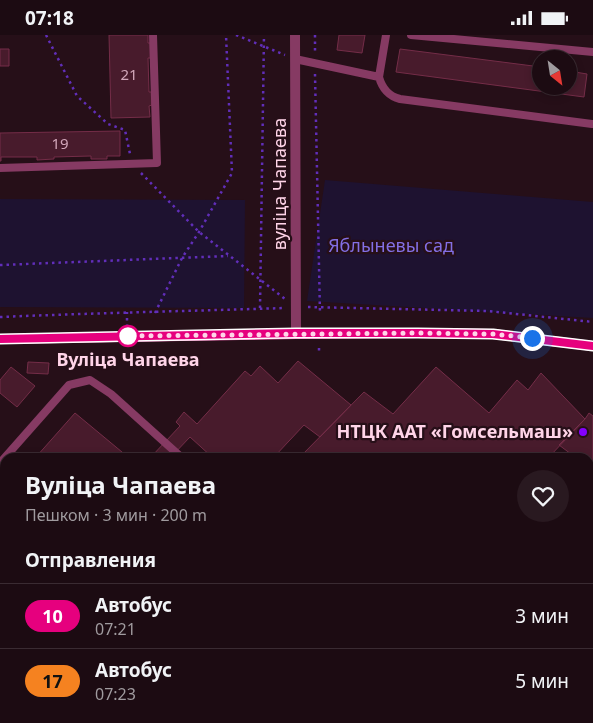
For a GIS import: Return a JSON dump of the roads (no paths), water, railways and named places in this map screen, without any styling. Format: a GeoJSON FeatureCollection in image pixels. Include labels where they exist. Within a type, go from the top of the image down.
{"type":"FeatureCollection","features":[{"type":"Feature","properties":{"kind":"street","name":"вуліца Чапаева"},"geometry":{"type":"LineString","coordinates":[[295,35],[296,333]]}},
{"type":"Feature","properties":{"kind":"street"},"geometry":{"type":"LineString","coordinates":[[0,339],[296,333],[493,334],[593,346]]}},
{"type":"Feature","properties":{"kind":"lane"},"geometry":{"type":"LineString","coordinates":[[0,168],[157,163],[153,35]]}},
{"type":"Feature","properties":{"kind":"lane"},"geometry":{"type":"LineString","coordinates":[[386,35],[379,77],[385,91],[393,97],[592,124]]}},
{"type":"Feature","properties":{"kind":"lane"},"geometry":{"type":"LineString","coordinates":[[411,35],[593,53]]}},
{"type":"Feature","properties":{"kind":"lane"},"geometry":{"type":"LineString","coordinates":[[295,59],[379,77]]}},
{"type":"Feature","properties":{"kind":"lane"},"geometry":{"type":"LineString","coordinates":[[9,453],[69,385],[90,380],[111,393],[177,453]]}},
{"type":"Feature","properties":{"kind":"place","name":"Вуліца Чапаева"},"geometry":{"type":"Point","coordinates":[128,336]}},
{"type":"Feature","properties":{"kind":"place","name":"НТЦК ААТ «Гомсельмаш»"},"geometry":{"type":"Point","coordinates":[583,432]}},
{"type":"Feature","properties":{"kind":"park label","name":"Яблыневы сад"},"geometry":{"type":"Point","coordinates":[391,246]}}]}
